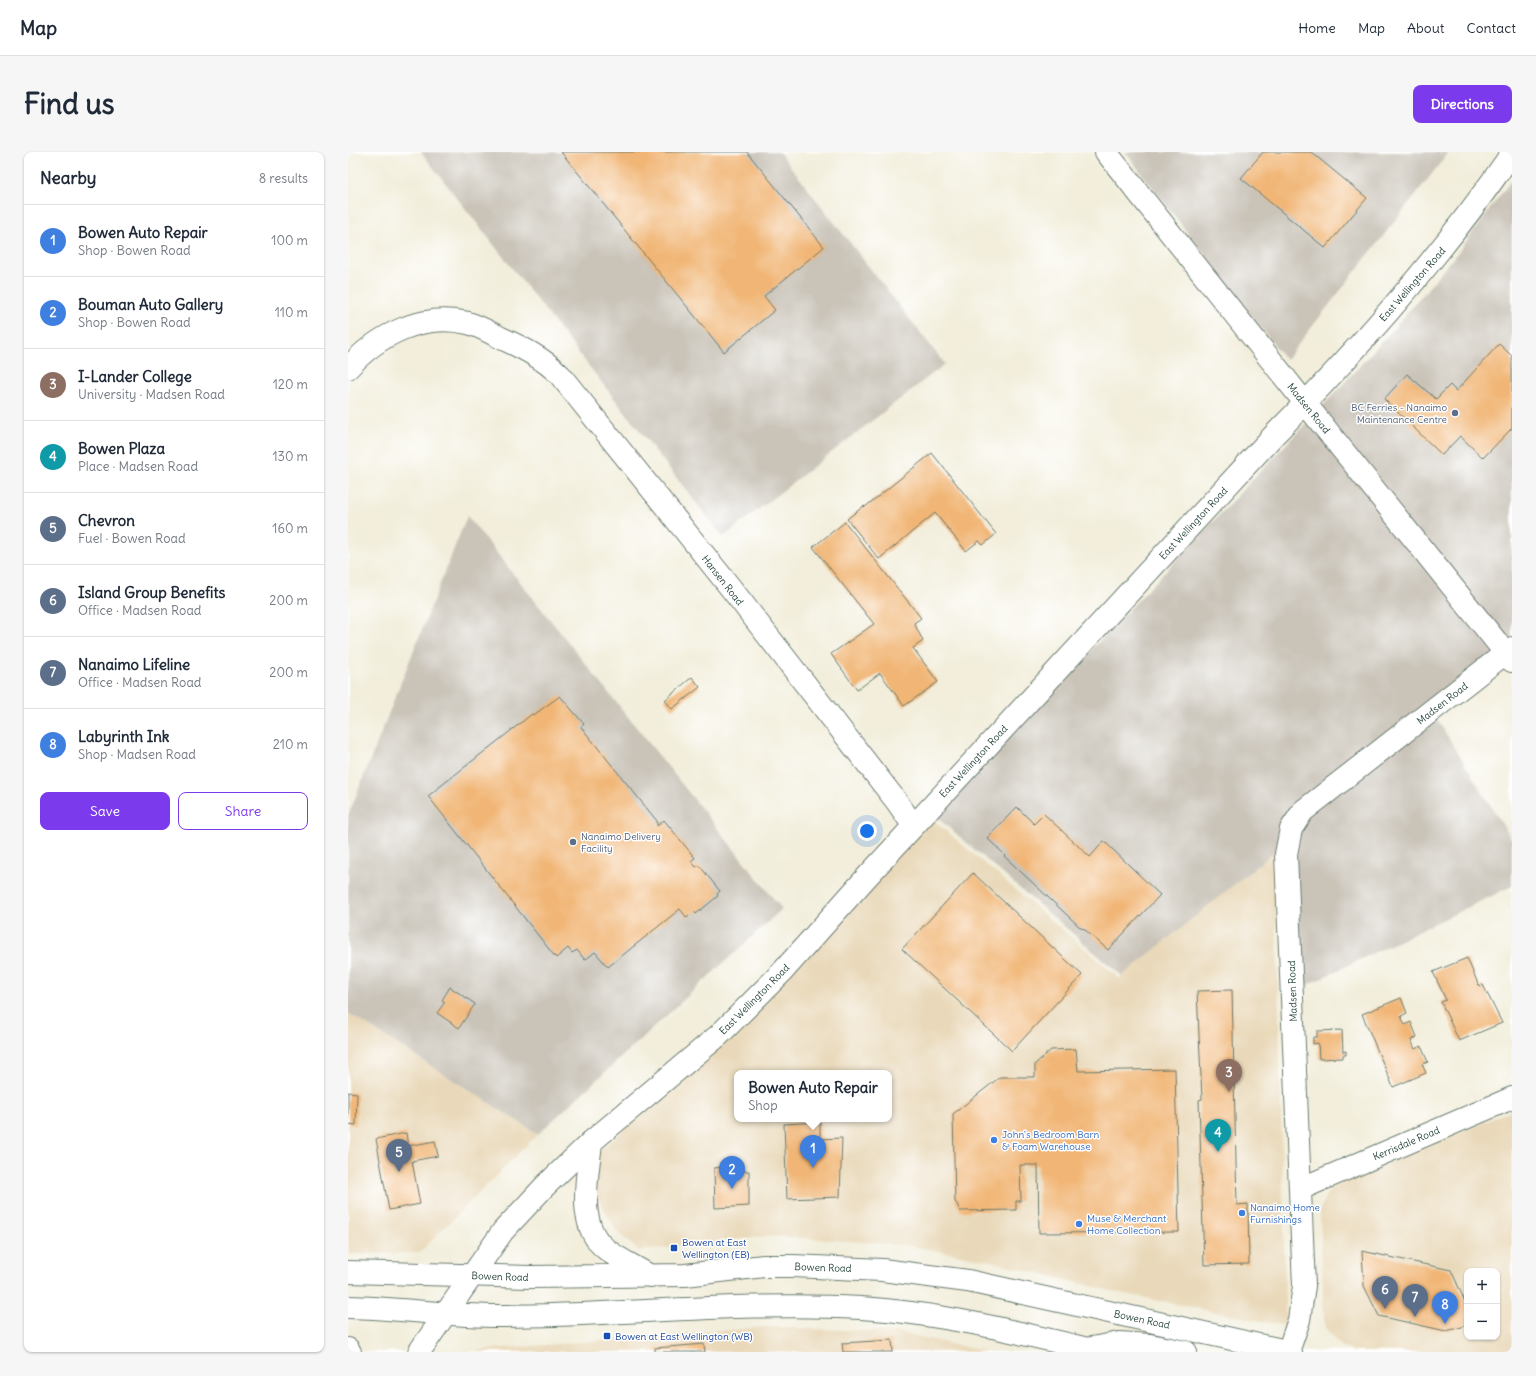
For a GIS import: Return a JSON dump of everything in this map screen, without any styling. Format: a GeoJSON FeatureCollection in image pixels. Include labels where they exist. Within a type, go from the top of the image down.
{"type":"FeatureCollection","features":[{"type":"Feature","properties":{"kind":"street","name":"Madsen Road"},"geometry":{"type":"LineString","coordinates":[[1106,152],[1305,403],[1510,654],[1303,811],[1291,829],[1286,854],[1304,1286],[1299,1320],[1289,1352]]}},
{"type":"Feature","properties":{"kind":"street","name":"East Wellington Road"},"geometry":{"type":"LineString","coordinates":[[419,1352],[503,1231],[545,1186],[591,1142],[719,1035],[783,971],[913,826],[1263,446],[1392,309],[1443,248],[1475,206],[1512,153]]}},
{"type":"Feature","properties":{"kind":"street","name":"Hansen Road"},"geometry":{"type":"LineString","coordinates":[[348,368],[372,345],[393,332],[419,323],[438,320],[468,323],[521,347],[550,365],[560,375],[734,593],[897,802],[913,826]]}},
{"type":"Feature","properties":{"kind":"street","name":"Kerrisdale Road"},"geometry":{"type":"LineString","coordinates":[[1300,1189],[1512,1098]]}},
{"type":"Feature","properties":{"kind":"street"},"geometry":{"type":"LineString","coordinates":[[591,1142],[586,1203],[588,1222],[596,1238],[606,1250],[650,1276]]}},
{"type":"Feature","properties":{"kind":"street","name":"Bowen Road"},"geometry":{"type":"LineString","coordinates":[[348,1272],[530,1277],[650,1276],[684,1275],[764,1266],[853,1267],[911,1273],[983,1284],[1289,1352]]}},
{"type":"Feature","properties":{"kind":"street"},"geometry":{"type":"LineString","coordinates":[[348,1307],[375,1307],[498,1316],[750,1306],[862,1308],[947,1318],[1093,1350],[1119,1343],[1150,1345],[1186,1352]]}},
{"type":"Feature","properties":{"kind":"shaded area"},"geometry":{"type":"Polygon","coordinates":[[[421,152],[779,152],[945,364],[723,537],[421,152]]]}},
{"type":"Feature","properties":{"kind":"shaded area"},"geometry":{"type":"Polygon","coordinates":[[[1125,152],[1449,152],[1286,360],[1125,152]]]}},
{"type":"Feature","properties":{"kind":"shaded area"},"geometry":{"type":"Polygon","coordinates":[[[1512,179],[1512,655],[1435,716],[1512,840],[1512,886],[1293,992],[1290,839],[1122,976],[934,815],[1332,396],[1398,324],[1459,251],[1512,179]]]}},
{"type":"Feature","properties":{"kind":"shaded area"},"geometry":{"type":"Polygon","coordinates":[[[467,516],[782,909],[538,1134],[348,1013],[348,816],[467,516]]]}},
{"type":"Feature","properties":{"kind":"shaded area"},"geometry":{"type":"Polygon","coordinates":[[[931,818],[1119,978],[1275,848],[1286,1326],[1111,1291],[982,1259],[906,1245],[768,1236],[639,1251],[617,1232],[593,1190],[594,1156],[724,1039],[931,818]]]}},
{"type":"Feature","properties":{"kind":"shaded area"},"geometry":{"type":"Polygon","coordinates":[[[348,1013],[538,1134],[419,1253],[348,1254],[348,1013]]]}},
{"type":"Feature","properties":{"kind":"shaded area"},"geometry":{"type":"Polygon","coordinates":[[[1512,1110],[1512,1352],[1355,1352],[1342,1347],[1326,1329],[1324,1320],[1320,1209],[1327,1193],[1333,1187],[1512,1110]]]}},
{"type":"Feature","properties":{"kind":"shaded area"},"geometry":{"type":"Polygon","coordinates":[[[765,1327],[897,1332],[988,1352],[478,1352],[480,1350],[765,1327]]]}},
{"type":"Feature","properties":{"kind":"building"},"geometry":{"type":"Polygon","coordinates":[[[561,152],[747,152],[824,247],[764,296],[775,310],[724,352],[561,152]]]}},
{"type":"Feature","properties":{"kind":"building"},"geometry":{"type":"Polygon","coordinates":[[[1263,152],[1311,152],[1367,198],[1325,248],[1241,178],[1263,152]]]}},
{"type":"Feature","properties":{"kind":"building","name":"BC Ferries - Nanaimo Maintenance Centre"},"geometry":{"type":"Polygon","coordinates":[[[1499,344],[1512,356],[1512,428],[1483,458],[1460,436],[1442,455],[1384,399],[1407,374],[1436,399],[1450,385],[1456,391],[1499,344]]]}},
{"type":"Feature","properties":{"kind":"building"},"geometry":{"type":"Polygon","coordinates":[[[932,453],[996,534],[983,545],[979,541],[966,551],[935,513],[879,559],[847,519],[864,506],[865,507],[932,453]]]}},
{"type":"Feature","properties":{"kind":"building"},"geometry":{"type":"Polygon","coordinates":[[[845,522],[921,618],[914,623],[923,641],[913,648],[938,682],[904,706],[880,673],[857,690],[831,654],[874,624],[813,547],[845,522]]]}},
{"type":"Feature","properties":{"kind":"building"},"geometry":{"type":"Polygon","coordinates":[[[692,677],[700,687],[672,709],[665,700],[692,677]]]}},
{"type":"Feature","properties":{"kind":"building","name":"Nanaimo Delivery Facility"},"geometry":{"type":"Polygon","coordinates":[[[560,696],[584,724],[581,727],[657,821],[657,826],[664,820],[695,858],[691,861],[696,867],[699,865],[720,891],[717,894],[718,896],[696,914],[694,911],[687,918],[680,909],[608,967],[595,952],[585,960],[577,950],[572,953],[568,948],[556,958],[428,796],[532,714],[534,715],[560,696]]]}},
{"type":"Feature","properties":{"kind":"building"},"geometry":{"type":"Polygon","coordinates":[[[1017,807],[1034,824],[1044,814],[1090,857],[1104,841],[1160,895],[1108,950],[1083,928],[1082,929],[1004,856],[1005,855],[987,838],[1017,807]]]}},
{"type":"Feature","properties":{"kind":"building"},"geometry":{"type":"Polygon","coordinates":[[[973,873],[1082,975],[1012,1051],[902,949],[973,873]]]}},
{"type":"Feature","properties":{"kind":"building"},"geometry":{"type":"Polygon","coordinates":[[[1467,958],[1479,986],[1483,985],[1502,1023],[1459,1041],[1441,1002],[1446,1000],[1433,972],[1467,958]]]}},
{"type":"Feature","properties":{"kind":"building"},"geometry":{"type":"Polygon","coordinates":[[[450,987],[475,1004],[459,1028],[437,1013],[445,1002],[442,1000],[450,987]]]}},
{"type":"Feature","properties":{"kind":"building"},"geometry":{"type":"Polygon","coordinates":[[[1232,990],[1237,1205],[1248,1204],[1249,1264],[1204,1265],[1199,1100],[1202,1099],[1197,991],[1232,990]]]}},
{"type":"Feature","properties":{"kind":"building"},"geometry":{"type":"Polygon","coordinates":[[[1401,998],[1407,1013],[1401,1016],[1405,1025],[1411,1022],[1417,1037],[1411,1040],[1415,1049],[1421,1046],[1428,1062],[1422,1064],[1426,1073],[1393,1087],[1362,1014],[1401,998]]]}},
{"type":"Feature","properties":{"kind":"building"},"geometry":{"type":"Polygon","coordinates":[[[1342,1030],[1343,1052],[1346,1051],[1346,1055],[1343,1055],[1343,1058],[1319,1059],[1318,1043],[1313,1044],[1313,1037],[1317,1037],[1317,1031],[1342,1030]]]}},
{"type":"Feature","properties":{"kind":"building"},"geometry":{"type":"Polygon","coordinates":[[[1076,1049],[1078,1071],[1175,1069],[1179,1232],[1039,1233],[1038,1165],[1020,1165],[1021,1201],[1016,1201],[1016,1210],[960,1211],[955,1202],[953,1114],[1000,1077],[1035,1077],[1035,1064],[1051,1050],[1076,1049]]]}},
{"type":"Feature","properties":{"kind":"building"},"geometry":{"type":"Polygon","coordinates":[[[348,1092],[357,1093],[356,1125],[348,1124],[348,1092]]]}},
{"type":"Feature","properties":{"kind":"building"},"geometry":{"type":"Polygon","coordinates":[[[820,1122],[820,1139],[842,1138],[840,1197],[787,1199],[784,1124],[820,1122]]]}},
{"type":"Feature","properties":{"kind":"building"},"geometry":{"type":"Polygon","coordinates":[[[406,1133],[408,1146],[435,1141],[438,1156],[412,1161],[420,1204],[389,1210],[376,1139],[406,1133]]]}},
{"type":"Feature","properties":{"kind":"building"},"geometry":{"type":"Polygon","coordinates":[[[743,1165],[743,1171],[749,1171],[749,1206],[715,1208],[714,1168],[743,1165]]]}},
{"type":"Feature","properties":{"kind":"building"},"geometry":{"type":"Polygon","coordinates":[[[1362,1251],[1451,1270],[1464,1299],[1464,1325],[1462,1327],[1446,1331],[1379,1316],[1364,1286],[1362,1251]]]}},
{"type":"Feature","properties":{"kind":"building"},"geometry":{"type":"Polygon","coordinates":[[[892,1340],[893,1352],[843,1352],[842,1343],[892,1340]]]}},
{"type":"Feature","properties":{"kind":"building"},"geometry":{"type":"Polygon","coordinates":[[[704,1344],[705,1352],[655,1352],[655,1348],[704,1344]]]}},
{"type":"Feature","properties":{"kind":"place","name":"BC Ferries - Nanaimo Maintenance Centre"},"geometry":{"type":"Point","coordinates":[1455,413]}},
{"type":"Feature","properties":{"kind":"place","name":"Nanaimo Delivery Facility"},"geometry":{"type":"Point","coordinates":[573,842]}},
{"type":"Feature","properties":{"kind":"place","name":"I-Lander College"},"geometry":{"type":"Point","coordinates":[1229,1092]}},
{"type":"Feature","properties":{"kind":"place","name":"John's Bedroom Barn & Foam Warehouse"},"geometry":{"type":"Point","coordinates":[994,1140]}},
{"type":"Feature","properties":{"kind":"place","name":"Bowen Plaza"},"geometry":{"type":"Point","coordinates":[1218,1152]}},
{"type":"Feature","properties":{"kind":"place","name":"Bowen Auto Repair"},"geometry":{"type":"Point","coordinates":[813,1168]}},
{"type":"Feature","properties":{"kind":"place","name":"Chevron"},"geometry":{"type":"Point","coordinates":[399,1172]}},
{"type":"Feature","properties":{"kind":"place","name":"Bouman Auto Gallery"},"geometry":{"type":"Point","coordinates":[732,1189]}},
{"type":"Feature","properties":{"kind":"place","name":"Nanaimo Home Furnishings"},"geometry":{"type":"Point","coordinates":[1242,1213]}},
{"type":"Feature","properties":{"kind":"place","name":"Muse & Merchant Home Collection"},"geometry":{"type":"Point","coordinates":[1079,1224]}},
{"type":"Feature","properties":{"kind":"place","name":"Bowen at East Wellington (EB)"},"geometry":{"type":"Point","coordinates":[674,1248]}},
{"type":"Feature","properties":{"kind":"place","name":"Island Group Benefits"},"geometry":{"type":"Point","coordinates":[1385,1309]}},
{"type":"Feature","properties":{"kind":"place","name":"Nanaimo Lifeline"},"geometry":{"type":"Point","coordinates":[1415,1317]}},
{"type":"Feature","properties":{"kind":"place","name":"Labyrinth Ink"},"geometry":{"type":"Point","coordinates":[1445,1324]}},
{"type":"Feature","properties":{"kind":"place","name":"Bowen at East Wellington (WB)"},"geometry":{"type":"Point","coordinates":[607,1336]}}]}
